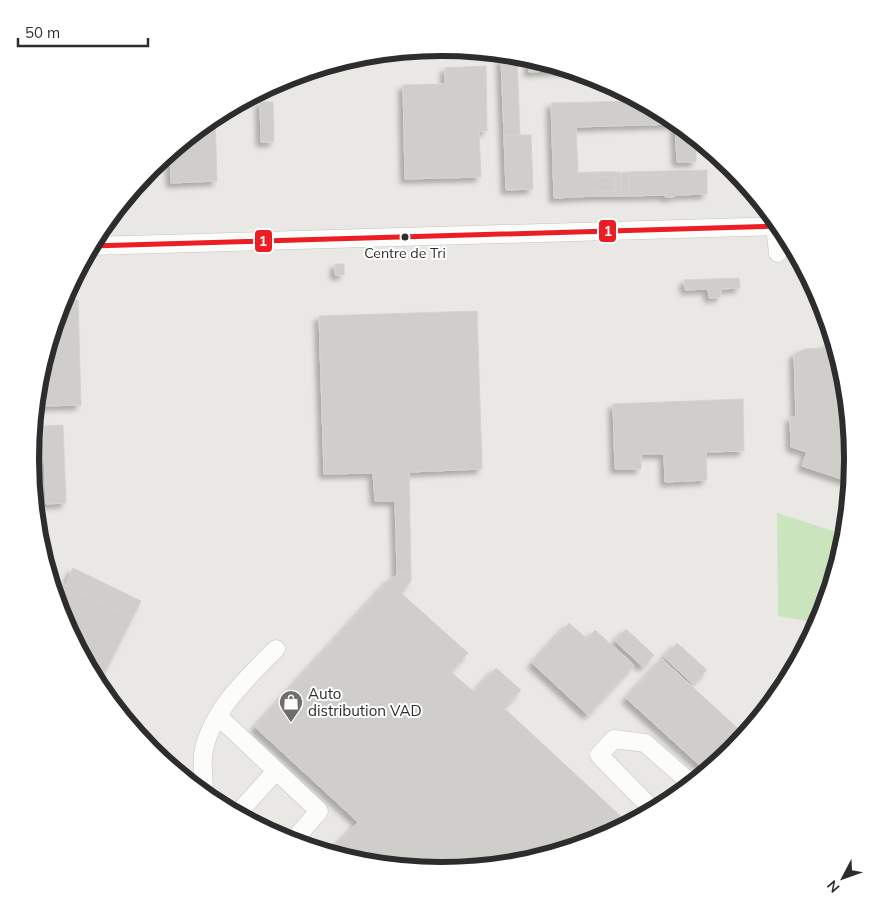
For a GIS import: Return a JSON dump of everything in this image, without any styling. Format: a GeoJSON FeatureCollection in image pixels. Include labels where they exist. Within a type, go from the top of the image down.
{"type":"FeatureCollection","features":[{"type":"Feature","properties":{"kind":"street"},"geometry":{"type":"LineString","coordinates":[[100,246],[770,226]]}},
{"type":"Feature","properties":{"kind":"street"},"geometry":{"type":"LineString","coordinates":[[777,237],[778,253]]}},
{"type":"Feature","properties":{"kind":"street"},"geometry":{"type":"LineString","coordinates":[[204,784],[203,755],[213,723],[246,678],[276,649]]}},
{"type":"Feature","properties":{"kind":"street"},"geometry":{"type":"LineString","coordinates":[[218,716],[319,811],[298,835]]}},
{"type":"Feature","properties":{"kind":"street"},"geometry":{"type":"LineString","coordinates":[[648,805],[599,755],[614,739],[645,743],[686,780]]}},
{"type":"Feature","properties":{"kind":"street"},"geometry":{"type":"LineString","coordinates":[[242,809],[276,771]]}},
{"type":"Feature","properties":{"kind":"green space"},"geometry":{"type":"Polygon","coordinates":[[[777,513],[838,533],[831,563],[810,622],[778,616],[777,513]]]}},
{"type":"Feature","properties":{"kind":"building"},"geometry":{"type":"Polygon","coordinates":[[[501,61],[517,64],[520,135],[504,136],[501,61]]]}},
{"type":"Feature","properties":{"kind":"building"},"geometry":{"type":"Polygon","coordinates":[[[486,66],[487,131],[479,131],[481,177],[405,179],[403,85],[445,84],[445,68],[486,66]]]}},
{"type":"Feature","properties":{"kind":"building"},"geometry":{"type":"Polygon","coordinates":[[[529,66],[549,71],[529,72],[529,66]]]}},
{"type":"Feature","properties":{"kind":"building"},"geometry":{"type":"Polygon","coordinates":[[[626,101],[665,124],[576,127],[578,173],[595,172],[595,177],[615,177],[616,191],[595,191],[595,196],[554,198],[551,103],[626,101]]]}},
{"type":"Feature","properties":{"kind":"building"},"geometry":{"type":"Polygon","coordinates":[[[260,102],[273,102],[274,142],[261,142],[260,102]]]}},
{"type":"Feature","properties":{"kind":"building"},"geometry":{"type":"Polygon","coordinates":[[[215,126],[217,181],[171,183],[170,161],[196,139],[215,126]]]}},
{"type":"Feature","properties":{"kind":"building"},"geometry":{"type":"Polygon","coordinates":[[[675,131],[696,147],[696,162],[677,162],[675,131]]]}},
{"type":"Feature","properties":{"kind":"building"},"geometry":{"type":"Polygon","coordinates":[[[531,135],[533,189],[506,190],[504,136],[531,135]]]}},
{"type":"Feature","properties":{"kind":"building"},"geometry":{"type":"Polygon","coordinates":[[[707,170],[707,194],[675,195],[674,197],[665,197],[665,195],[629,196],[629,176],[664,175],[664,171],[707,170]]]}},
{"type":"Feature","properties":{"kind":"building"},"geometry":{"type":"Polygon","coordinates":[[[664,171],[664,175],[629,176],[628,172],[664,171]]]}},
{"type":"Feature","properties":{"kind":"building"},"geometry":{"type":"Polygon","coordinates":[[[595,172],[620,172],[621,196],[595,196],[595,191],[616,191],[615,177],[595,177],[595,172]]]}},
{"type":"Feature","properties":{"kind":"building"},"geometry":{"type":"Polygon","coordinates":[[[628,172],[629,196],[621,196],[621,173],[628,172]]]}},
{"type":"Feature","properties":{"kind":"building"},"geometry":{"type":"Polygon","coordinates":[[[335,264],[344,264],[344,275],[335,275],[335,264]]]}},
{"type":"Feature","properties":{"kind":"building"},"geometry":{"type":"Polygon","coordinates":[[[739,278],[740,288],[721,289],[721,297],[709,298],[708,289],[685,290],[684,280],[739,278]]]}},
{"type":"Feature","properties":{"kind":"building"},"geometry":{"type":"Polygon","coordinates":[[[71,300],[78,300],[81,405],[42,406],[52,355],[71,300]]]}},
{"type":"Feature","properties":{"kind":"building"},"geometry":{"type":"Polygon","coordinates":[[[477,311],[482,469],[409,472],[411,576],[397,572],[395,501],[375,501],[373,473],[324,474],[319,316],[477,311]]]}},
{"type":"Feature","properties":{"kind":"building"},"geometry":{"type":"Polygon","coordinates":[[[824,345],[828,346],[831,355],[841,406],[843,479],[802,466],[807,452],[791,447],[790,417],[796,417],[794,354],[805,349],[823,348],[824,345]]]}},
{"type":"Feature","properties":{"kind":"building"},"geometry":{"type":"Polygon","coordinates":[[[743,399],[744,451],[706,452],[707,480],[665,482],[664,454],[641,454],[641,469],[615,469],[613,404],[743,399]]]}},
{"type":"Feature","properties":{"kind":"building"},"geometry":{"type":"Polygon","coordinates":[[[63,425],[66,503],[46,504],[43,426],[63,425]]]}},
{"type":"Feature","properties":{"kind":"building"},"geometry":{"type":"Polygon","coordinates":[[[73,568],[141,601],[133,617],[66,584],[73,568]]]}},
{"type":"Feature","properties":{"kind":"building"},"geometry":{"type":"Polygon","coordinates":[[[397,572],[411,576],[411,581],[401,593],[468,653],[451,672],[474,692],[496,668],[521,690],[504,708],[623,818],[596,831],[546,848],[520,854],[468,861],[415,861],[363,854],[334,847],[358,822],[255,727],[388,581],[397,575],[397,572]]]}},
{"type":"Feature","properties":{"kind":"building"},"geometry":{"type":"Polygon","coordinates":[[[57,580],[133,617],[103,676],[80,637],[57,580]]]}},
{"type":"Feature","properties":{"kind":"building"},"geometry":{"type":"Polygon","coordinates":[[[569,623],[587,639],[595,630],[634,665],[588,715],[532,663],[569,623]]]}},
{"type":"Feature","properties":{"kind":"building"},"geometry":{"type":"Polygon","coordinates":[[[626,629],[654,655],[643,667],[615,641],[626,629]]]}},
{"type":"Feature","properties":{"kind":"building"},"geometry":{"type":"Polygon","coordinates":[[[677,643],[707,670],[693,684],[664,657],[677,643]]]}},
{"type":"Feature","properties":{"kind":"building"},"geometry":{"type":"Polygon","coordinates":[[[662,659],[739,730],[701,767],[626,698],[662,659]]]}},
{"type":"Feature","properties":{"kind":"transit line","name":"1"},"geometry":{"type":"LineString","coordinates":[[100,246],[770,226]]}},
{"type":"Feature","properties":{"kind":"place","name":"Centre de Tri"},"geometry":{"type":"Point","coordinates":[405,237]}},
{"type":"Feature","properties":{"kind":"place","name":"Auto distribution VAD"},"geometry":{"type":"Point","coordinates":[291,723]}}]}
